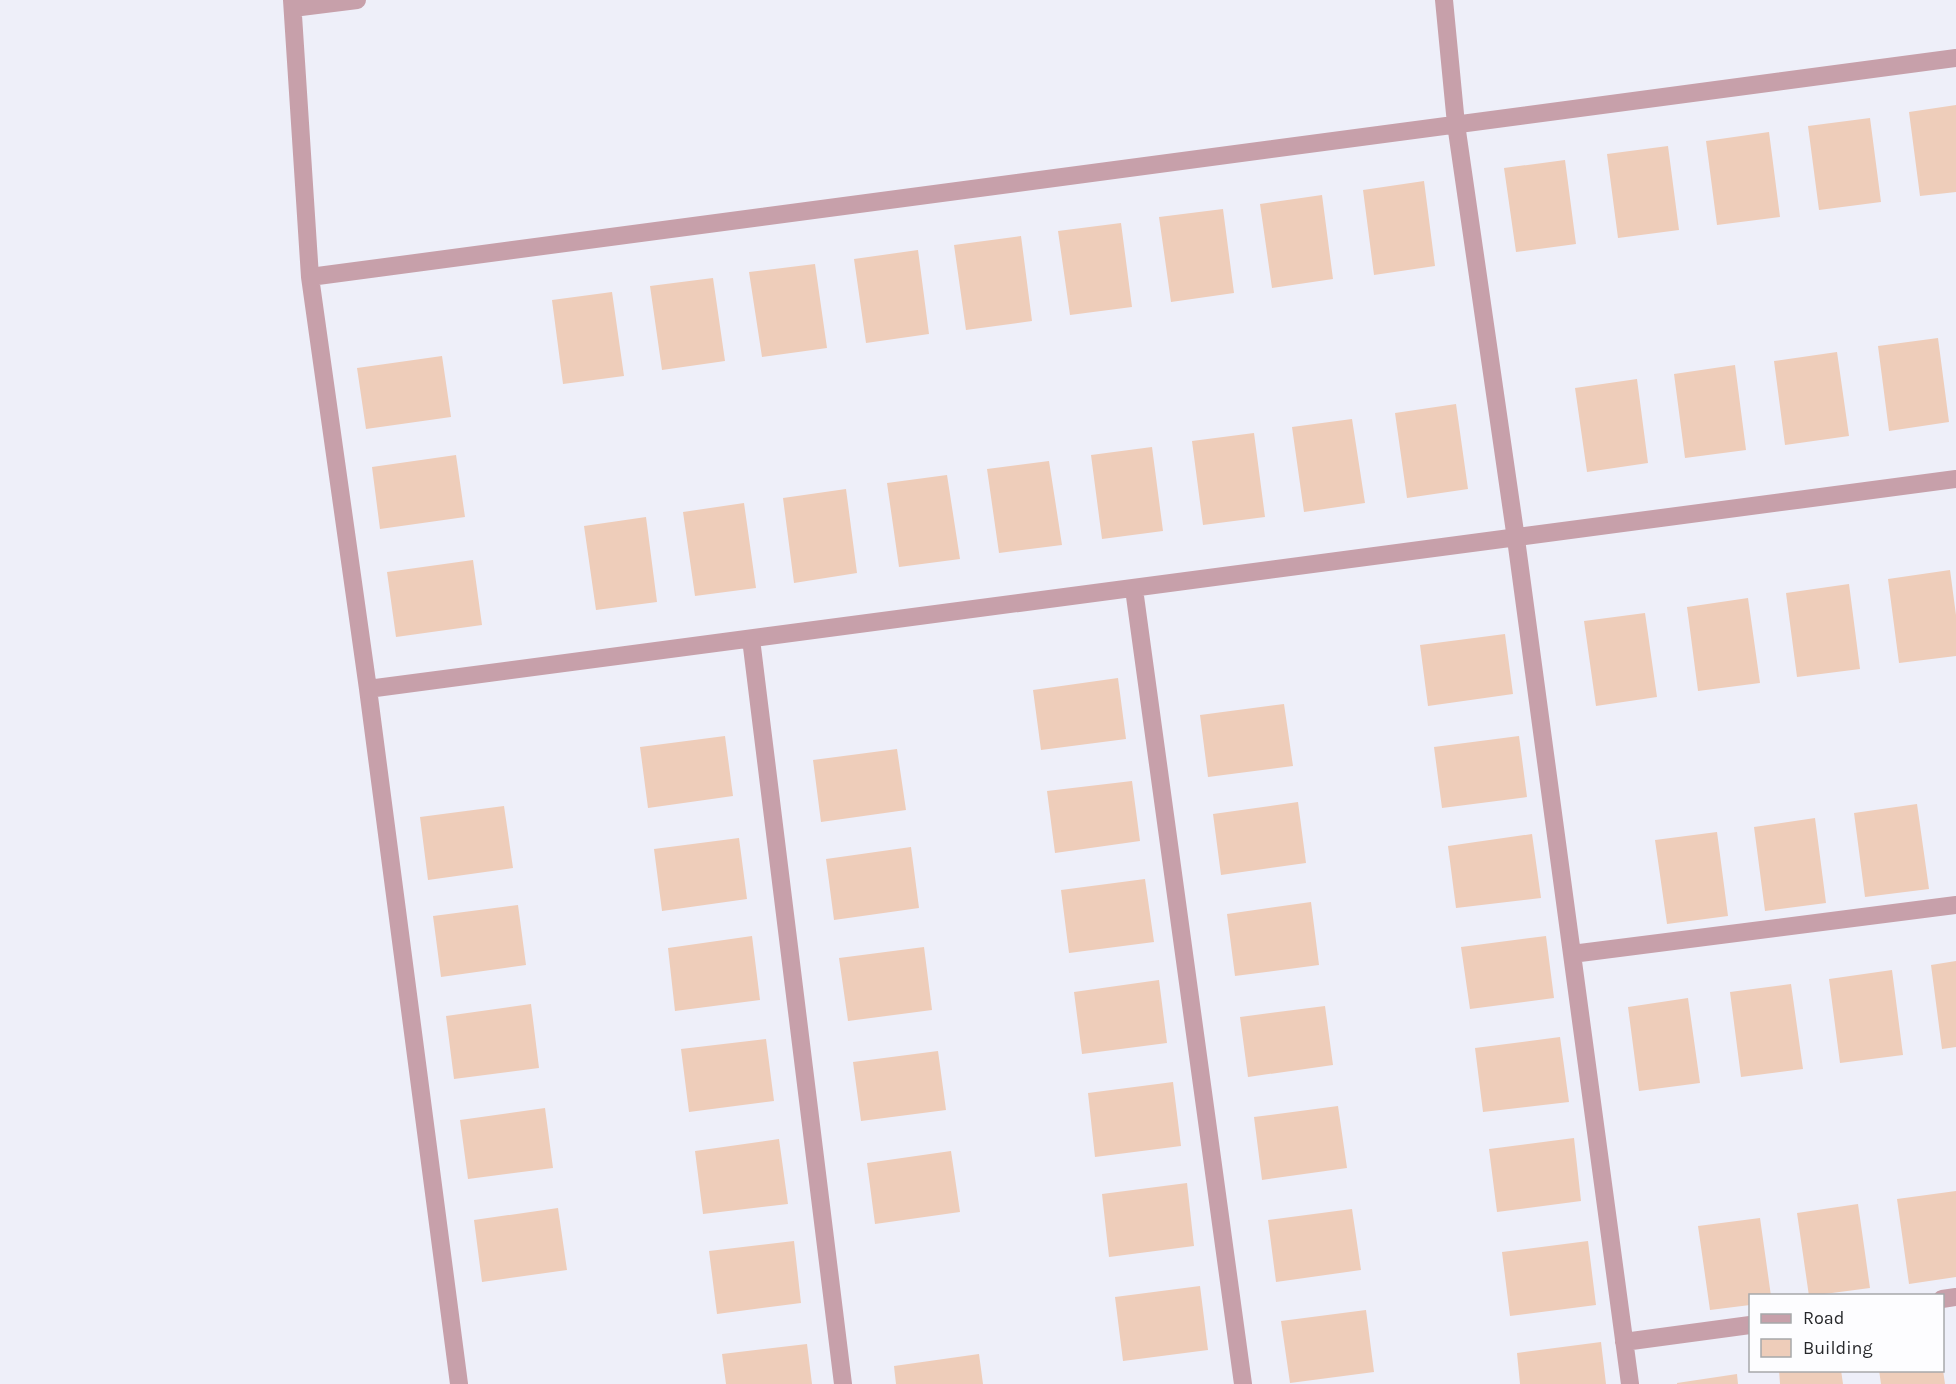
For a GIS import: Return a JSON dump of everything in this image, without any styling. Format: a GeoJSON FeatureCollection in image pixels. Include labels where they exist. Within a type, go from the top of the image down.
{"type":"FeatureCollection","features":[{"type":"Feature","properties":{"kind":"street"},"geometry":{"type":"LineString","coordinates":[[357,0],[293,4],[310,277],[368,689],[459,1384]]}},
{"type":"Feature","properties":{"kind":"street"},"geometry":{"type":"LineString","coordinates":[[1444,0],[1456,124],[1516,539],[1630,1384]]}},
{"type":"Feature","properties":{"kind":"street"},"geometry":{"type":"LineString","coordinates":[[310,277],[1956,58]]}},
{"type":"Feature","properties":{"kind":"street"},"geometry":{"type":"LineString","coordinates":[[368,689],[1956,479]]}},
{"type":"Feature","properties":{"kind":"street"},"geometry":{"type":"LineString","coordinates":[[1134,588],[1243,1384]]}},
{"type":"Feature","properties":{"kind":"street"},"geometry":{"type":"LineString","coordinates":[[751,639],[843,1384]]}},
{"type":"Feature","properties":{"kind":"street"},"geometry":{"type":"LineString","coordinates":[[1572,954],[1956,904]]}},
{"type":"Feature","properties":{"kind":"street"},"geometry":{"type":"LineString","coordinates":[[1624,1342],[1749,1325]]}},
{"type":"Feature","properties":{"kind":"building"},"geometry":{"type":"Polygon","coordinates":[[[1956,105],[1956,192],[1920,196],[1909,112],[1956,105]]]}},
{"type":"Feature","properties":{"kind":"building"},"geometry":{"type":"Polygon","coordinates":[[[1870,118],[1881,202],[1819,210],[1808,126],[1870,118]]]}},
{"type":"Feature","properties":{"kind":"building"},"geometry":{"type":"Polygon","coordinates":[[[1769,132],[1780,217],[1717,225],[1706,141],[1769,132]]]}},
{"type":"Feature","properties":{"kind":"building"},"geometry":{"type":"Polygon","coordinates":[[[1668,146],[1679,230],[1618,238],[1607,154],[1668,146]]]}},
{"type":"Feature","properties":{"kind":"building"},"geometry":{"type":"Polygon","coordinates":[[[1565,160],[1576,244],[1516,252],[1504,168],[1565,160]]]}},
{"type":"Feature","properties":{"kind":"building"},"geometry":{"type":"Polygon","coordinates":[[[1424,181],[1435,266],[1374,275],[1363,190],[1424,181]]]}},
{"type":"Feature","properties":{"kind":"building"},"geometry":{"type":"Polygon","coordinates":[[[1322,195],[1333,279],[1272,288],[1260,204],[1322,195]]]}},
{"type":"Feature","properties":{"kind":"building"},"geometry":{"type":"Polygon","coordinates":[[[1223,209],[1234,293],[1171,302],[1159,217],[1223,209]]]}},
{"type":"Feature","properties":{"kind":"building"},"geometry":{"type":"Polygon","coordinates":[[[1121,223],[1132,307],[1070,315],[1058,231],[1121,223]]]}},
{"type":"Feature","properties":{"kind":"building"},"geometry":{"type":"Polygon","coordinates":[[[1021,236],[1032,321],[966,330],[954,245],[1021,236]]]}},
{"type":"Feature","properties":{"kind":"building"},"geometry":{"type":"Polygon","coordinates":[[[918,250],[929,334],[866,343],[854,259],[918,250]]]}},
{"type":"Feature","properties":{"kind":"building"},"geometry":{"type":"Polygon","coordinates":[[[815,264],[827,348],[762,357],[749,272],[815,264]]]}},
{"type":"Feature","properties":{"kind":"building"},"geometry":{"type":"Polygon","coordinates":[[[713,278],[725,361],[662,370],[650,286],[713,278]]]}},
{"type":"Feature","properties":{"kind":"building"},"geometry":{"type":"Polygon","coordinates":[[[612,292],[624,376],[563,384],[552,300],[612,292]]]}},
{"type":"Feature","properties":{"kind":"building"},"geometry":{"type":"Polygon","coordinates":[[[1938,338],[1949,422],[1889,431],[1878,346],[1938,338]]]}},
{"type":"Feature","properties":{"kind":"building"},"geometry":{"type":"Polygon","coordinates":[[[1837,352],[1849,436],[1785,445],[1774,361],[1837,352]]]}},
{"type":"Feature","properties":{"kind":"building"},"geometry":{"type":"Polygon","coordinates":[[[442,356],[451,417],[366,429],[357,368],[442,356]]]}},
{"type":"Feature","properties":{"kind":"building"},"geometry":{"type":"Polygon","coordinates":[[[1735,365],[1746,450],[1685,458],[1674,374],[1735,365]]]}},
{"type":"Feature","properties":{"kind":"building"},"geometry":{"type":"Polygon","coordinates":[[[1637,379],[1648,463],[1587,472],[1575,388],[1637,379]]]}},
{"type":"Feature","properties":{"kind":"building"},"geometry":{"type":"Polygon","coordinates":[[[1456,404],[1468,489],[1407,498],[1395,413],[1456,404]]]}},
{"type":"Feature","properties":{"kind":"building"},"geometry":{"type":"Polygon","coordinates":[[[1352,419],[1365,503],[1304,512],[1292,427],[1352,419]]]}},
{"type":"Feature","properties":{"kind":"building"},"geometry":{"type":"Polygon","coordinates":[[[1254,433],[1265,517],[1203,525],[1192,441],[1254,433]]]}},
{"type":"Feature","properties":{"kind":"building"},"geometry":{"type":"Polygon","coordinates":[[[1152,447],[1163,531],[1102,539],[1091,455],[1152,447]]]}},
{"type":"Feature","properties":{"kind":"building"},"geometry":{"type":"Polygon","coordinates":[[[456,455],[465,517],[380,529],[372,467],[456,455]]]}},
{"type":"Feature","properties":{"kind":"building"},"geometry":{"type":"Polygon","coordinates":[[[1049,461],[1062,545],[999,553],[987,469],[1049,461]]]}},
{"type":"Feature","properties":{"kind":"building"},"geometry":{"type":"Polygon","coordinates":[[[947,475],[960,559],[899,567],[887,483],[947,475]]]}},
{"type":"Feature","properties":{"kind":"building"},"geometry":{"type":"Polygon","coordinates":[[[846,489],[857,573],[794,583],[783,498],[846,489]]]}},
{"type":"Feature","properties":{"kind":"building"},"geometry":{"type":"Polygon","coordinates":[[[744,503],[756,588],[695,596],[683,512],[744,503]]]}},
{"type":"Feature","properties":{"kind":"building"},"geometry":{"type":"Polygon","coordinates":[[[646,517],[657,602],[596,610],[584,526],[646,517]]]}},
{"type":"Feature","properties":{"kind":"building"},"geometry":{"type":"Polygon","coordinates":[[[473,560],[482,625],[396,637],[387,572],[473,560]]]}},
{"type":"Feature","properties":{"kind":"building"},"geometry":{"type":"Polygon","coordinates":[[[1950,570],[1956,615],[1956,656],[1899,663],[1888,579],[1950,570]]]}},
{"type":"Feature","properties":{"kind":"building"},"geometry":{"type":"Polygon","coordinates":[[[1849,584],[1860,669],[1797,677],[1786,593],[1849,584]]]}},
{"type":"Feature","properties":{"kind":"building"},"geometry":{"type":"Polygon","coordinates":[[[1748,598],[1760,683],[1698,691],[1687,607],[1748,598]]]}},
{"type":"Feature","properties":{"kind":"building"},"geometry":{"type":"Polygon","coordinates":[[[1645,613],[1657,697],[1596,706],[1584,621],[1645,613]]]}},
{"type":"Feature","properties":{"kind":"building"},"geometry":{"type":"Polygon","coordinates":[[[1505,634],[1513,694],[1428,706],[1420,645],[1505,634]]]}},
{"type":"Feature","properties":{"kind":"building"},"geometry":{"type":"Polygon","coordinates":[[[1118,678],[1126,739],[1041,750],[1033,690],[1118,678]]]}},
{"type":"Feature","properties":{"kind":"building"},"geometry":{"type":"Polygon","coordinates":[[[1284,704],[1293,766],[1208,777],[1200,715],[1284,704]]]}},
{"type":"Feature","properties":{"kind":"building"},"geometry":{"type":"Polygon","coordinates":[[[725,736],[733,796],[648,808],[640,747],[725,736]]]}},
{"type":"Feature","properties":{"kind":"building"},"geometry":{"type":"Polygon","coordinates":[[[1519,736],[1527,797],[1442,808],[1434,747],[1519,736]]]}},
{"type":"Feature","properties":{"kind":"building"},"geometry":{"type":"Polygon","coordinates":[[[897,749],[906,810],[821,822],[813,760],[897,749]]]}},
{"type":"Feature","properties":{"kind":"building"},"geometry":{"type":"Polygon","coordinates":[[[1132,781],[1140,841],[1055,853],[1047,791],[1132,781]]]}},
{"type":"Feature","properties":{"kind":"building"},"geometry":{"type":"Polygon","coordinates":[[[1298,802],[1306,863],[1221,875],[1213,814],[1298,802]]]}},
{"type":"Feature","properties":{"kind":"building"},"geometry":{"type":"Polygon","coordinates":[[[1917,804],[1929,889],[1865,897],[1854,813],[1917,804]]]}},
{"type":"Feature","properties":{"kind":"building"},"geometry":{"type":"Polygon","coordinates":[[[504,806],[513,868],[428,880],[420,817],[504,806]]]}},
{"type":"Feature","properties":{"kind":"building"},"geometry":{"type":"Polygon","coordinates":[[[1815,818],[1826,903],[1765,911],[1754,827],[1815,818]]]}},
{"type":"Feature","properties":{"kind":"building"},"geometry":{"type":"Polygon","coordinates":[[[1717,832],[1728,916],[1667,924],[1655,840],[1717,832]]]}},
{"type":"Feature","properties":{"kind":"building"},"geometry":{"type":"Polygon","coordinates":[[[1532,834],[1541,898],[1456,908],[1448,846],[1532,834]]]}},
{"type":"Feature","properties":{"kind":"building"},"geometry":{"type":"Polygon","coordinates":[[[739,838],[747,899],[662,911],[654,849],[739,838]]]}},
{"type":"Feature","properties":{"kind":"building"},"geometry":{"type":"Polygon","coordinates":[[[911,847],[919,908],[834,920],[826,859],[911,847]]]}},
{"type":"Feature","properties":{"kind":"building"},"geometry":{"type":"Polygon","coordinates":[[[1145,879],[1154,942],[1069,953],[1061,890],[1145,879]]]}},
{"type":"Feature","properties":{"kind":"building"},"geometry":{"type":"Polygon","coordinates":[[[1311,902],[1319,965],[1235,976],[1227,914],[1311,902]]]}},
{"type":"Feature","properties":{"kind":"building"},"geometry":{"type":"Polygon","coordinates":[[[518,905],[526,965],[441,977],[433,916],[518,905]]]}},
{"type":"Feature","properties":{"kind":"building"},"geometry":{"type":"Polygon","coordinates":[[[752,936],[760,1000],[675,1011],[668,948],[752,936]]]}},
{"type":"Feature","properties":{"kind":"building"},"geometry":{"type":"Polygon","coordinates":[[[1546,936],[1554,998],[1470,1009],[1461,947],[1546,936]]]}},
{"type":"Feature","properties":{"kind":"building"},"geometry":{"type":"Polygon","coordinates":[[[924,947],[932,1010],[848,1021],[839,958],[924,947]]]}},
{"type":"Feature","properties":{"kind":"building"},"geometry":{"type":"Polygon","coordinates":[[[1956,961],[1956,1047],[1942,1049],[1931,965],[1956,961]]]}},
{"type":"Feature","properties":{"kind":"building"},"geometry":{"type":"Polygon","coordinates":[[[1892,970],[1903,1055],[1840,1063],[1829,979],[1892,970]]]}},
{"type":"Feature","properties":{"kind":"building"},"geometry":{"type":"Polygon","coordinates":[[[1159,980],[1167,1043],[1082,1054],[1074,992],[1159,980]]]}},
{"type":"Feature","properties":{"kind":"building"},"geometry":{"type":"Polygon","coordinates":[[[1791,984],[1803,1069],[1741,1077],[1730,992],[1791,984]]]}},
{"type":"Feature","properties":{"kind":"building"},"geometry":{"type":"Polygon","coordinates":[[[1688,998],[1700,1083],[1639,1091],[1628,1007],[1688,998]]]}},
{"type":"Feature","properties":{"kind":"building"},"geometry":{"type":"Polygon","coordinates":[[[531,1004],[539,1068],[454,1079],[446,1016],[531,1004]]]}},
{"type":"Feature","properties":{"kind":"building"},"geometry":{"type":"Polygon","coordinates":[[[1325,1006],[1333,1065],[1248,1077],[1240,1017],[1325,1006]]]}},
{"type":"Feature","properties":{"kind":"building"},"geometry":{"type":"Polygon","coordinates":[[[1560,1037],[1569,1102],[1483,1112],[1475,1048],[1560,1037]]]}},
{"type":"Feature","properties":{"kind":"building"},"geometry":{"type":"Polygon","coordinates":[[[766,1039],[774,1101],[689,1112],[681,1049],[766,1039]]]}},
{"type":"Feature","properties":{"kind":"building"},"geometry":{"type":"Polygon","coordinates":[[[938,1051],[946,1110],[861,1121],[853,1062],[938,1051]]]}},
{"type":"Feature","properties":{"kind":"building"},"geometry":{"type":"Polygon","coordinates":[[[1173,1082],[1181,1146],[1095,1157],[1088,1093],[1173,1082]]]}},
{"type":"Feature","properties":{"kind":"building"},"geometry":{"type":"Polygon","coordinates":[[[1338,1106],[1347,1168],[1262,1180],[1254,1117],[1338,1106]]]}},
{"type":"Feature","properties":{"kind":"building"},"geometry":{"type":"Polygon","coordinates":[[[545,1108],[553,1168],[468,1179],[460,1120],[545,1108]]]}},
{"type":"Feature","properties":{"kind":"building"},"geometry":{"type":"Polygon","coordinates":[[[1574,1138],[1581,1201],[1497,1212],[1489,1149],[1574,1138]]]}},
{"type":"Feature","properties":{"kind":"building"},"geometry":{"type":"Polygon","coordinates":[[[779,1139],[788,1204],[703,1214],[695,1151],[779,1139]]]}},
{"type":"Feature","properties":{"kind":"building"},"geometry":{"type":"Polygon","coordinates":[[[951,1151],[960,1212],[875,1224],[867,1163],[951,1151]]]}},
{"type":"Feature","properties":{"kind":"building"},"geometry":{"type":"Polygon","coordinates":[[[1187,1183],[1194,1246],[1109,1257],[1102,1194],[1187,1183]]]}},
{"type":"Feature","properties":{"kind":"building"},"geometry":{"type":"Polygon","coordinates":[[[1956,1191],[1956,1277],[1909,1284],[1897,1199],[1956,1191]]]}},
{"type":"Feature","properties":{"kind":"building"},"geometry":{"type":"Polygon","coordinates":[[[1858,1204],[1870,1288],[1809,1294],[1797,1213],[1858,1204]]]}},
{"type":"Feature","properties":{"kind":"building"},"geometry":{"type":"Polygon","coordinates":[[[558,1208],[567,1270],[482,1282],[474,1220],[558,1208]]]}},
{"type":"Feature","properties":{"kind":"building"},"geometry":{"type":"Polygon","coordinates":[[[1352,1209],[1361,1270],[1276,1282],[1268,1220],[1352,1209]]]}},
{"type":"Feature","properties":{"kind":"building"},"geometry":{"type":"Polygon","coordinates":[[[1760,1218],[1771,1294],[1749,1294],[1749,1305],[1710,1310],[1698,1226],[1760,1218]]]}},
{"type":"Feature","properties":{"kind":"building"},"geometry":{"type":"Polygon","coordinates":[[[794,1241],[801,1303],[717,1314],[709,1251],[794,1241]]]}},
{"type":"Feature","properties":{"kind":"building"},"geometry":{"type":"Polygon","coordinates":[[[1588,1241],[1596,1305],[1510,1316],[1502,1252],[1588,1241]]]}},
{"type":"Feature","properties":{"kind":"building"},"geometry":{"type":"Polygon","coordinates":[[[1200,1286],[1208,1350],[1123,1361],[1115,1297],[1200,1286]]]}},
{"type":"Feature","properties":{"kind":"building"},"geometry":{"type":"Polygon","coordinates":[[[1366,1310],[1374,1372],[1290,1383],[1281,1321],[1366,1310]]]}},
{"type":"Feature","properties":{"kind":"building"},"geometry":{"type":"Polygon","coordinates":[[[1601,1342],[1606,1384],[1520,1384],[1517,1353],[1601,1342]]]}},
{"type":"Feature","properties":{"kind":"building"},"geometry":{"type":"Polygon","coordinates":[[[807,1344],[812,1384],[726,1384],[722,1354],[807,1344]]]}},
{"type":"Feature","properties":{"kind":"building"},"geometry":{"type":"Polygon","coordinates":[[[979,1354],[983,1384],[896,1384],[894,1366],[979,1354]]]}},
{"type":"Feature","properties":{"kind":"building"},"geometry":{"type":"Polygon","coordinates":[[[1779,1372],[1841,1372],[1843,1384],[1780,1384],[1779,1372]]]}},
{"type":"Feature","properties":{"kind":"building"},"geometry":{"type":"Polygon","coordinates":[[[1879,1372],[1943,1372],[1945,1384],[1881,1384],[1879,1372]]]}},
{"type":"Feature","properties":{"kind":"building"},"geometry":{"type":"Polygon","coordinates":[[[1737,1374],[1738,1384],[1677,1384],[1677,1383],[1737,1374]]]}}]}
